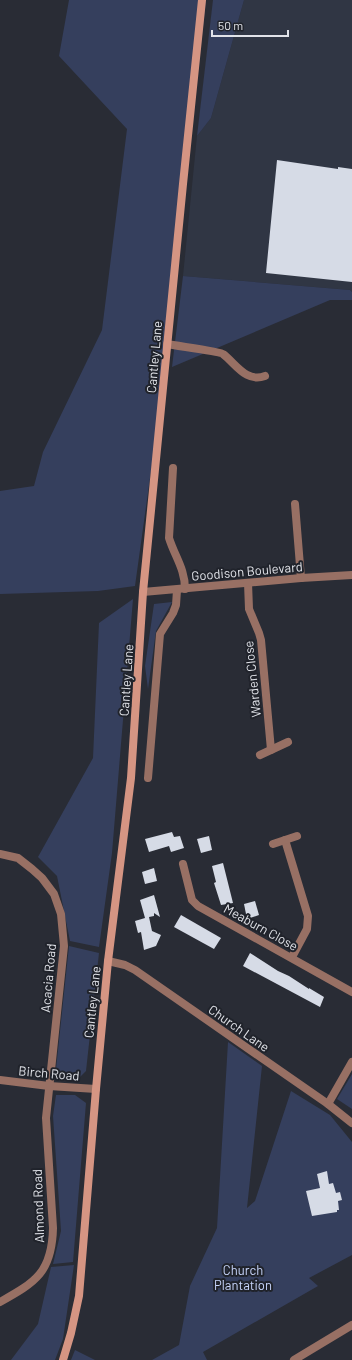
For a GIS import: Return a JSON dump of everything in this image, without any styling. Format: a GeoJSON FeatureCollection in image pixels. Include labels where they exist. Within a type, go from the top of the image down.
{"type":"FeatureCollection","features":[{"type":"Feature","properties":{"kind":"main road","name":"Cantley Lane"},"geometry":{"type":"LineString","coordinates":[[63,1360],[71,1333],[79,1296],[108,961],[131,778],[144,592],[202,0]]}},
{"type":"Feature","properties":{"kind":"street"},"geometry":{"type":"LineString","coordinates":[[168,344],[222,353],[242,372],[250,376],[260,378],[265,376]]}},
{"type":"Feature","properties":{"kind":"street"},"geometry":{"type":"LineString","coordinates":[[148,778],[160,634],[176,606],[185,578],[183,569],[172,548],[169,538],[173,468]]}},
{"type":"Feature","properties":{"kind":"street"},"geometry":{"type":"LineString","coordinates":[[295,504],[301,578]]}},
{"type":"Feature","properties":{"kind":"street","name":"Goodison Boulevard"},"geometry":{"type":"LineString","coordinates":[[144,592],[352,575]]}},
{"type":"Feature","properties":{"kind":"street","name":"Warden Close"},"geometry":{"type":"LineString","coordinates":[[248,583],[249,609],[261,640],[271,750]]}},
{"type":"Feature","properties":{"kind":"street"},"geometry":{"type":"LineString","coordinates":[[260,755],[288,742]]}},
{"type":"Feature","properties":{"kind":"street"},"geometry":{"type":"LineString","coordinates":[[273,844],[297,836]]}},
{"type":"Feature","properties":{"kind":"street"},"geometry":{"type":"LineString","coordinates":[[285,840],[308,916],[307,930],[292,957]]}},
{"type":"Feature","properties":{"kind":"street","name":"Acacia Road"},"geometry":{"type":"LineString","coordinates":[[0,854],[18,858],[42,878],[54,894],[61,914],[64,946],[49,1086]]}},
{"type":"Feature","properties":{"kind":"street","name":"Meaburn Close"},"geometry":{"type":"LineString","coordinates":[[183,864],[192,900],[198,906],[292,957],[352,992]]}},
{"type":"Feature","properties":{"kind":"street","name":"Church Lane"},"geometry":{"type":"LineString","coordinates":[[108,961],[125,965],[135,970],[328,1104],[352,1123]]}},
{"type":"Feature","properties":{"kind":"street"},"geometry":{"type":"LineString","coordinates":[[328,1104],[352,1062]]}},
{"type":"Feature","properties":{"kind":"street","name":"Birch Road"},"geometry":{"type":"LineString","coordinates":[[0,1080],[49,1086],[96,1089]]}},
{"type":"Feature","properties":{"kind":"street","name":"Almond Road"},"geometry":{"type":"LineString","coordinates":[[0,1302],[26,1287],[38,1276],[48,1261],[53,1246],[46,1118],[49,1086]]}},
{"type":"Feature","properties":{"kind":"street"},"geometry":{"type":"LineString","coordinates":[[294,1360],[352,1325]]}},
{"type":"Feature","properties":{"kind":"shaded area"},"geometry":{"type":"Polygon","coordinates":[[[244,0],[352,0],[352,292],[350,290],[183,276],[197,136],[211,118],[244,0]]]}},
{"type":"Feature","properties":{"kind":"green space"},"geometry":{"type":"Polygon","coordinates":[[[69,0],[206,0],[165,370],[135,586],[98,591],[0,594],[0,491],[34,486],[43,452],[102,330],[127,129],[59,56],[69,0]]]}},
{"type":"Feature","properties":{"kind":"green space"},"geometry":{"type":"Polygon","coordinates":[[[213,0],[244,0],[211,118],[197,136],[213,0]]]}},
{"type":"Feature","properties":{"kind":"green space"},"geometry":{"type":"Polygon","coordinates":[[[183,276],[350,290],[352,292],[352,300],[330,300],[172,367],[183,276]]]}},
{"type":"Feature","properties":{"kind":"green space"},"geometry":{"type":"Polygon","coordinates":[[[133,599],[112,853],[99,947],[70,941],[57,876],[38,857],[93,758],[99,623],[133,599]]]}},
{"type":"Feature","properties":{"kind":"green space"},"geometry":{"type":"Polygon","coordinates":[[[172,602],[156,631],[148,689],[145,666],[154,604],[172,602]]]}},
{"type":"Feature","properties":{"kind":"green space"},"geometry":{"type":"Polygon","coordinates":[[[69,946],[99,953],[86,1071],[79,1078],[60,1077],[56,1069],[69,946]]]}},
{"type":"Feature","properties":{"kind":"green space","name":"Church Plantation"},"geometry":{"type":"Polygon","coordinates":[[[228,1042],[262,1066],[247,1208],[255,1201],[291,1091],[330,1115],[352,1142],[352,1255],[309,1278],[318,1286],[203,1352],[207,1360],[152,1360],[179,1345],[190,1286],[217,1228],[228,1042]]]}},
{"type":"Feature","properties":{"kind":"green space"},"geometry":{"type":"Polygon","coordinates":[[[352,1074],[352,1109],[337,1099],[352,1074]]]}},
{"type":"Feature","properties":{"kind":"green space"},"geometry":{"type":"Polygon","coordinates":[[[56,1095],[75,1095],[86,1103],[73,1262],[53,1264],[61,1231],[53,1116],[56,1095]]]}},
{"type":"Feature","properties":{"kind":"green space"},"geometry":{"type":"Polygon","coordinates":[[[74,1265],[63,1339],[55,1360],[11,1360],[38,1324],[51,1267],[74,1265]]]}},
{"type":"Feature","properties":{"kind":"green space"},"geometry":{"type":"Polygon","coordinates":[[[75,1350],[95,1360],[71,1360],[75,1350]]]}},
{"type":"Feature","properties":{"kind":"building"},"geometry":{"type":"Polygon","coordinates":[[[277,160],[338,169],[338,167],[352,169],[352,282],[266,273],[277,160]]]}},
{"type":"Feature","properties":{"kind":"building"},"geometry":{"type":"Polygon","coordinates":[[[172,832],[174,837],[180,836],[184,848],[171,852],[169,846],[149,852],[145,839],[172,832]]]}},
{"type":"Feature","properties":{"kind":"building"},"geometry":{"type":"Polygon","coordinates":[[[209,836],[212,850],[201,853],[197,839],[209,836]]]}},
{"type":"Feature","properties":{"kind":"building"},"geometry":{"type":"Polygon","coordinates":[[[223,863],[233,903],[221,905],[214,883],[216,882],[212,866],[223,863]]]}},
{"type":"Feature","properties":{"kind":"building"},"geometry":{"type":"Polygon","coordinates":[[[154,868],[157,881],[145,884],[142,872],[154,868]]]}},
{"type":"Feature","properties":{"kind":"building"},"geometry":{"type":"Polygon","coordinates":[[[154,895],[160,917],[154,913],[154,916],[149,917],[152,931],[161,935],[156,946],[144,950],[141,932],[138,933],[135,921],[145,918],[140,900],[154,895]]]}},
{"type":"Feature","properties":{"kind":"building"},"geometry":{"type":"Polygon","coordinates":[[[255,901],[259,915],[247,919],[244,904],[255,901]]]}},
{"type":"Feature","properties":{"kind":"building"},"geometry":{"type":"Polygon","coordinates":[[[181,915],[221,938],[214,949],[174,927],[181,915]]]}},
{"type":"Feature","properties":{"kind":"building"},"geometry":{"type":"Polygon","coordinates":[[[250,953],[324,997],[320,1007],[243,966],[250,953]]]}},
{"type":"Feature","properties":{"kind":"building"},"geometry":{"type":"Polygon","coordinates":[[[327,1171],[329,1184],[333,1183],[336,1193],[340,1192],[342,1200],[338,1201],[339,1210],[337,1210],[337,1212],[312,1216],[306,1191],[320,1188],[317,1174],[327,1171]]]}}]}
